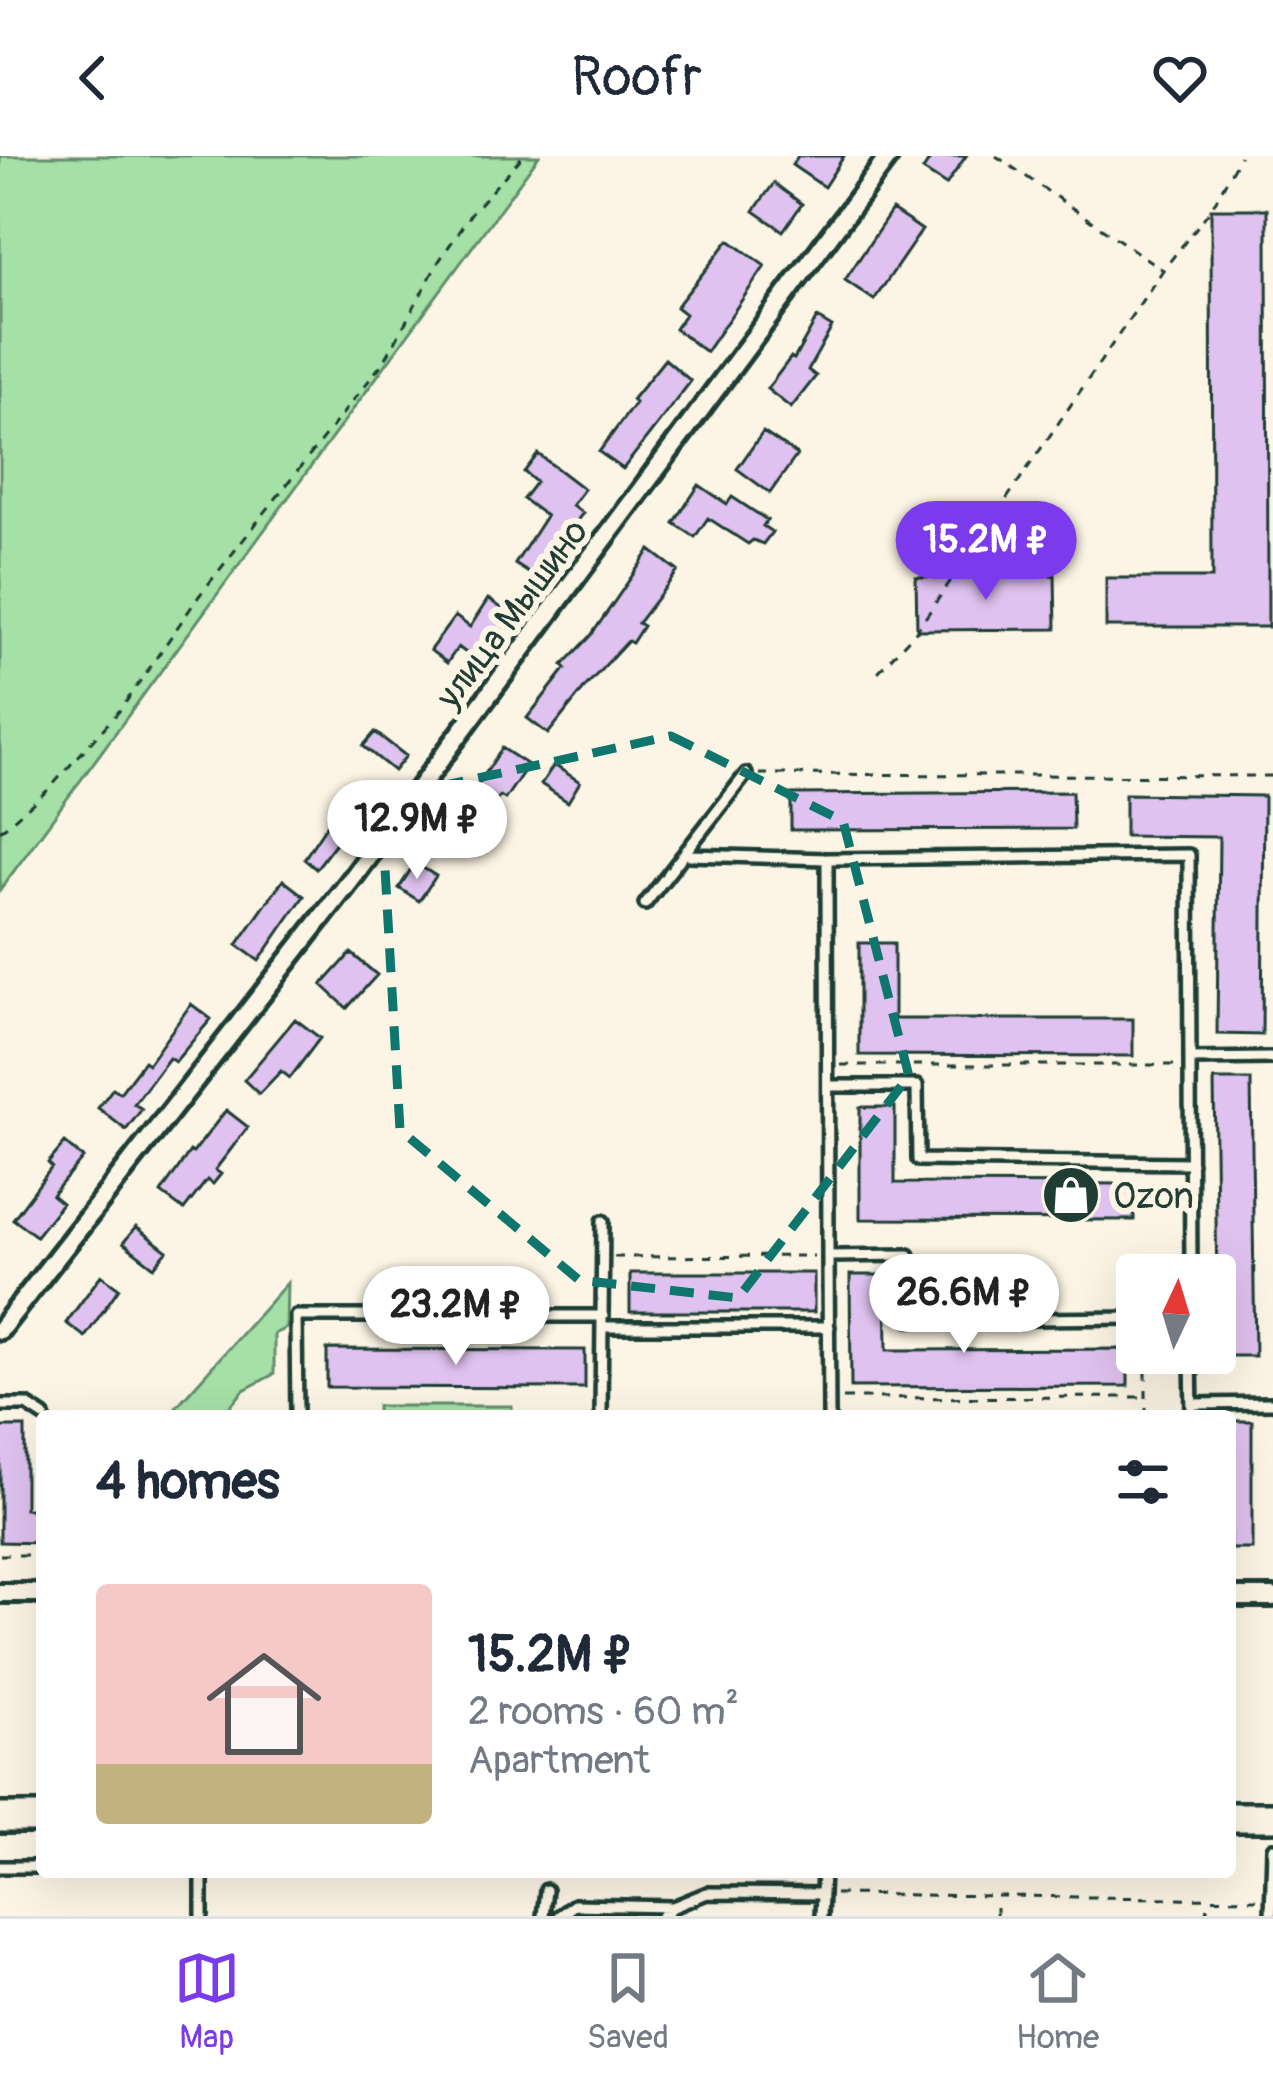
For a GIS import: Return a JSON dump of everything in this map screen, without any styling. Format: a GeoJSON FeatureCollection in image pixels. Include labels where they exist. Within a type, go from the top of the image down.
{"type":"FeatureCollection","features":[{"type":"Feature","properties":{"kind":"main road"},"geometry":{"type":"LineString","coordinates":[[1236,1817],[1273,1817]]}},
{"type":"Feature","properties":{"kind":"main road"},"geometry":{"type":"LineString","coordinates":[[0,1818],[36,1818]]}},
{"type":"Feature","properties":{"kind":"street","name":"улица Мышино"},"geometry":{"type":"LineString","coordinates":[[0,1330],[352,880],[889,156]]}},
{"type":"Feature","properties":{"kind":"street"},"geometry":{"type":"LineString","coordinates":[[0,1593],[36,1594]]}},
{"type":"Feature","properties":{"kind":"street"},"geometry":{"type":"LineString","coordinates":[[1236,1597],[1273,1598]]}},
{"type":"Feature","properties":{"kind":"lane"},"geometry":{"type":"LineString","coordinates":[[645,904],[746,774]]}},
{"type":"Feature","properties":{"kind":"lane"},"geometry":{"type":"LineString","coordinates":[[689,855],[827,859],[1190,855],[1191,1254]]}},
{"type":"Feature","properties":{"kind":"lane"},"geometry":{"type":"LineString","coordinates":[[827,859],[830,1410]]}},
{"type":"Feature","properties":{"kind":"lane"},"geometry":{"type":"LineString","coordinates":[[1191,1062],[1273,1058]]}},
{"type":"Feature","properties":{"kind":"lane"},"geometry":{"type":"LineString","coordinates":[[828,1085],[916,1086],[918,1160],[1191,1163]]}},
{"type":"Feature","properties":{"kind":"lane"},"geometry":{"type":"LineString","coordinates":[[601,1410],[603,1221]]}},
{"type":"Feature","properties":{"kind":"lane"},"geometry":{"type":"LineString","coordinates":[[828,1256],[909,1256],[910,1320],[1116,1318]]}},
{"type":"Feature","properties":{"kind":"lane"},"geometry":{"type":"LineString","coordinates":[[297,1410],[296,1316],[829,1327]]}},
{"type":"Feature","properties":{"kind":"lane"},"geometry":{"type":"LineString","coordinates":[[1192,1374],[1192,1410],[1273,1402]]}},
{"type":"Feature","properties":{"kind":"lane"},"geometry":{"type":"LineString","coordinates":[[0,1405],[27,1405],[36,1411]]}},
{"type":"Feature","properties":{"kind":"lane"},"geometry":{"type":"LineString","coordinates":[[1271,1916],[1273,1848]]}},
{"type":"Feature","properties":{"kind":"lane"},"geometry":{"type":"LineString","coordinates":[[0,1868],[36,1868]]}},
{"type":"Feature","properties":{"kind":"lane"},"geometry":{"type":"LineString","coordinates":[[202,1878],[202,1916]]}},
{"type":"Feature","properties":{"kind":"lane"},"geometry":{"type":"LineString","coordinates":[[821,1916],[823,1878]]}},
{"type":"Feature","properties":{"kind":"lane"},"geometry":{"type":"LineString","coordinates":[[543,1916],[546,1891]]}},
{"type":"Feature","properties":{"kind":"lane"},"geometry":{"type":"LineString","coordinates":[[662,1916],[673,1906],[706,1893],[822,1894]]}},
{"type":"Feature","properties":{"kind":"lane"},"geometry":{"type":"LineString","coordinates":[[559,1916],[574,1905],[673,1906]]}},
{"type":"Feature","properties":{"kind":"path"},"geometry":{"type":"LineString","coordinates":[[0,831],[48,790],[122,709],[199,596],[385,360],[439,261],[472,212],[523,156]]}},
{"type":"Feature","properties":{"kind":"path"},"geometry":{"type":"LineString","coordinates":[[996,156],[1163,270]]}},
{"type":"Feature","properties":{"kind":"path"},"geometry":{"type":"LineString","coordinates":[[878,672],[917,630],[1163,270],[1211,209],[1240,156]]}},
{"type":"Feature","properties":{"kind":"path"},"geometry":{"type":"LineString","coordinates":[[746,774],[1273,776]]}},
{"type":"Feature","properties":{"kind":"path"},"geometry":{"type":"LineString","coordinates":[[828,1065],[1191,1062]]}},
{"type":"Feature","properties":{"kind":"path"},"geometry":{"type":"LineString","coordinates":[[603,1257],[828,1256]]}},
{"type":"Feature","properties":{"kind":"path"},"geometry":{"type":"LineString","coordinates":[[1146,1374],[1146,1410]]}},
{"type":"Feature","properties":{"kind":"path"},"geometry":{"type":"LineString","coordinates":[[829,1398],[1146,1397]]}},
{"type":"Feature","properties":{"kind":"path"},"geometry":{"type":"LineString","coordinates":[[0,1555],[36,1555]]}},
{"type":"Feature","properties":{"kind":"path"},"geometry":{"type":"LineString","coordinates":[[822,1894],[1271,1899]]}},
{"type":"Feature","properties":{"kind":"path"},"geometry":{"type":"LineString","coordinates":[[996,1896],[996,1916]]}},
{"type":"Feature","properties":{"kind":"path"},"geometry":{"type":"LineString","coordinates":[[1207,1916],[1208,1898]]}},
{"type":"Feature","properties":{"kind":"highlighted area"},"geometry":{"type":"Polygon","coordinates":[[[671,736],[843,821],[909,1076],[738,1298],[579,1280],[400,1130],[381,799],[671,736]]]}},
{"type":"Feature","properties":{"kind":"green space"},"geometry":{"type":"Polygon","coordinates":[[[0,156],[539,156],[0,890],[0,156]]]}},
{"type":"Feature","properties":{"kind":"green space"},"geometry":{"type":"Polygon","coordinates":[[[287,1283],[286,1328],[274,1334],[274,1374],[244,1390],[227,1410],[173,1410],[287,1283]]]}},
{"type":"Feature","properties":{"kind":"green space"},"geometry":{"type":"Polygon","coordinates":[[[377,1406],[512,1406],[512,1410],[377,1410],[377,1406]]]}},
{"type":"Feature","properties":{"kind":"building"},"geometry":{"type":"Polygon","coordinates":[[[798,156],[844,156],[824,187],[792,165],[798,156]]]}},
{"type":"Feature","properties":{"kind":"building"},"geometry":{"type":"Polygon","coordinates":[[[932,156],[966,156],[946,185],[923,170],[932,156]]]}},
{"type":"Feature","properties":{"kind":"building"},"geometry":{"type":"Polygon","coordinates":[[[774,183],[802,204],[783,231],[754,211],[774,183]]]}},
{"type":"Feature","properties":{"kind":"building"},"geometry":{"type":"Polygon","coordinates":[[[1211,209],[1267,209],[1268,627],[1106,627],[1106,578],[1212,578],[1211,209]]]}},
{"type":"Feature","properties":{"kind":"building"},"geometry":{"type":"Polygon","coordinates":[[[892,210],[922,230],[874,300],[845,280],[892,210]]]}},
{"type":"Feature","properties":{"kind":"building"},"geometry":{"type":"Polygon","coordinates":[[[729,240],[765,266],[706,352],[675,329],[685,314],[676,307],[729,240]]]}},
{"type":"Feature","properties":{"kind":"building"},"geometry":{"type":"Polygon","coordinates":[[[817,318],[832,327],[808,370],[816,376],[791,408],[767,389],[794,359],[817,318]]]}},
{"type":"Feature","properties":{"kind":"building"},"geometry":{"type":"Polygon","coordinates":[[[665,359],[691,381],[623,469],[599,452],[665,359]]]}},
{"type":"Feature","properties":{"kind":"building"},"geometry":{"type":"Polygon","coordinates":[[[763,432],[797,455],[770,493],[737,469],[763,432]]]}},
{"type":"Feature","properties":{"kind":"building"},"geometry":{"type":"Polygon","coordinates":[[[538,454],[584,489],[572,505],[583,513],[556,547],[561,550],[541,581],[515,564],[546,516],[523,499],[536,482],[524,472],[538,454]]]}},
{"type":"Feature","properties":{"kind":"building"},"geometry":{"type":"Polygon","coordinates":[[[699,485],[727,504],[732,497],[767,520],[763,526],[772,532],[763,544],[753,540],[748,544],[708,518],[695,537],[674,523],[699,485]]]}},
{"type":"Feature","properties":{"kind":"building"},"geometry":{"type":"Polygon","coordinates":[[[650,550],[678,571],[638,623],[643,626],[632,643],[628,641],[586,686],[548,734],[527,718],[650,550]]]}},
{"type":"Feature","properties":{"kind":"building"},"geometry":{"type":"Polygon","coordinates":[[[1055,575],[1056,629],[917,630],[916,577],[1055,575]]]}},
{"type":"Feature","properties":{"kind":"building"},"geometry":{"type":"Polygon","coordinates":[[[488,599],[514,616],[477,661],[458,647],[447,663],[430,650],[455,616],[470,627],[488,599]]]}},
{"type":"Feature","properties":{"kind":"building"},"geometry":{"type":"Polygon","coordinates":[[[375,732],[406,756],[394,771],[363,746],[375,732]]]}},
{"type":"Feature","properties":{"kind":"building"},"geometry":{"type":"Polygon","coordinates":[[[502,748],[528,765],[480,825],[456,809],[502,748]]]}},
{"type":"Feature","properties":{"kind":"building"},"geometry":{"type":"Polygon","coordinates":[[[554,765],[580,782],[568,802],[541,784],[554,765]]]}},
{"type":"Feature","properties":{"kind":"building"},"geometry":{"type":"Polygon","coordinates":[[[357,790],[376,804],[348,842],[341,836],[316,869],[304,859],[336,811],[357,790]]]}},
{"type":"Feature","properties":{"kind":"building"},"geometry":{"type":"Polygon","coordinates":[[[1072,792],[1073,829],[791,830],[791,794],[1072,792]]]}},
{"type":"Feature","properties":{"kind":"building"},"geometry":{"type":"Polygon","coordinates":[[[1125,794],[1264,796],[1262,1035],[1217,1034],[1219,837],[1125,836],[1125,794]]]}},
{"type":"Feature","properties":{"kind":"building"},"geometry":{"type":"Polygon","coordinates":[[[415,863],[436,876],[419,901],[399,888],[415,863]]]}},
{"type":"Feature","properties":{"kind":"building"},"geometry":{"type":"Polygon","coordinates":[[[283,880],[304,896],[259,961],[237,945],[283,880]]]}},
{"type":"Feature","properties":{"kind":"building"},"geometry":{"type":"Polygon","coordinates":[[[859,943],[894,943],[894,1019],[1133,1019],[1133,1056],[859,1055],[859,943]]]}},
{"type":"Feature","properties":{"kind":"building"},"geometry":{"type":"Polygon","coordinates":[[[351,953],[377,975],[347,1008],[322,985],[351,953]]]}},
{"type":"Feature","properties":{"kind":"building"},"geometry":{"type":"Polygon","coordinates":[[[191,1004],[211,1019],[175,1062],[169,1058],[134,1104],[142,1109],[126,1130],[98,1108],[113,1088],[120,1093],[144,1061],[148,1064],[191,1004]]]}},
{"type":"Feature","properties":{"kind":"building"},"geometry":{"type":"Polygon","coordinates":[[[295,1019],[320,1038],[290,1078],[281,1071],[259,1094],[244,1080],[295,1019]]]}},
{"type":"Feature","properties":{"kind":"building"},"geometry":{"type":"Polygon","coordinates":[[[1214,1080],[1251,1080],[1255,1356],[1236,1356],[1236,1254],[1217,1254],[1214,1080]]]}},
{"type":"Feature","properties":{"kind":"building"},"geometry":{"type":"Polygon","coordinates":[[[860,1107],[895,1107],[895,1183],[1134,1184],[1134,1220],[860,1219],[860,1107]]]}},
{"type":"Feature","properties":{"kind":"building"},"geometry":{"type":"Polygon","coordinates":[[[226,1110],[248,1127],[215,1170],[221,1174],[213,1184],[207,1180],[184,1210],[161,1193],[226,1110]]]}},
{"type":"Feature","properties":{"kind":"building"},"geometry":{"type":"Polygon","coordinates":[[[65,1143],[83,1158],[52,1195],[62,1203],[36,1236],[13,1219],[65,1143]]]}},
{"type":"Feature","properties":{"kind":"building"},"geometry":{"type":"Polygon","coordinates":[[[136,1227],[167,1251],[154,1267],[123,1243],[136,1227]]]}},
{"type":"Feature","properties":{"kind":"building"},"geometry":{"type":"Polygon","coordinates":[[[630,1273],[814,1273],[814,1312],[630,1312],[630,1273]]]}},
{"type":"Feature","properties":{"kind":"building"},"geometry":{"type":"Polygon","coordinates":[[[101,1275],[119,1288],[85,1337],[66,1323],[101,1275]]]}},
{"type":"Feature","properties":{"kind":"building"},"geometry":{"type":"Polygon","coordinates":[[[850,1275],[886,1275],[887,1350],[1116,1349],[1116,1374],[1128,1374],[1128,1386],[851,1387],[850,1275]]]}},
{"type":"Feature","properties":{"kind":"building"},"geometry":{"type":"Polygon","coordinates":[[[327,1349],[585,1350],[585,1388],[327,1387],[327,1349]]]}},
{"type":"Feature","properties":{"kind":"building"},"geometry":{"type":"Polygon","coordinates":[[[1236,1421],[1252,1421],[1252,1549],[1236,1549],[1236,1421]]]}},
{"type":"Feature","properties":{"kind":"building"},"geometry":{"type":"Polygon","coordinates":[[[0,1427],[25,1427],[25,1509],[36,1509],[36,1543],[0,1542],[0,1427]]]}},
{"type":"Feature","properties":{"kind":"place","name":"Ozon"},"geometry":{"type":"Point","coordinates":[1071,1195]}}]}
